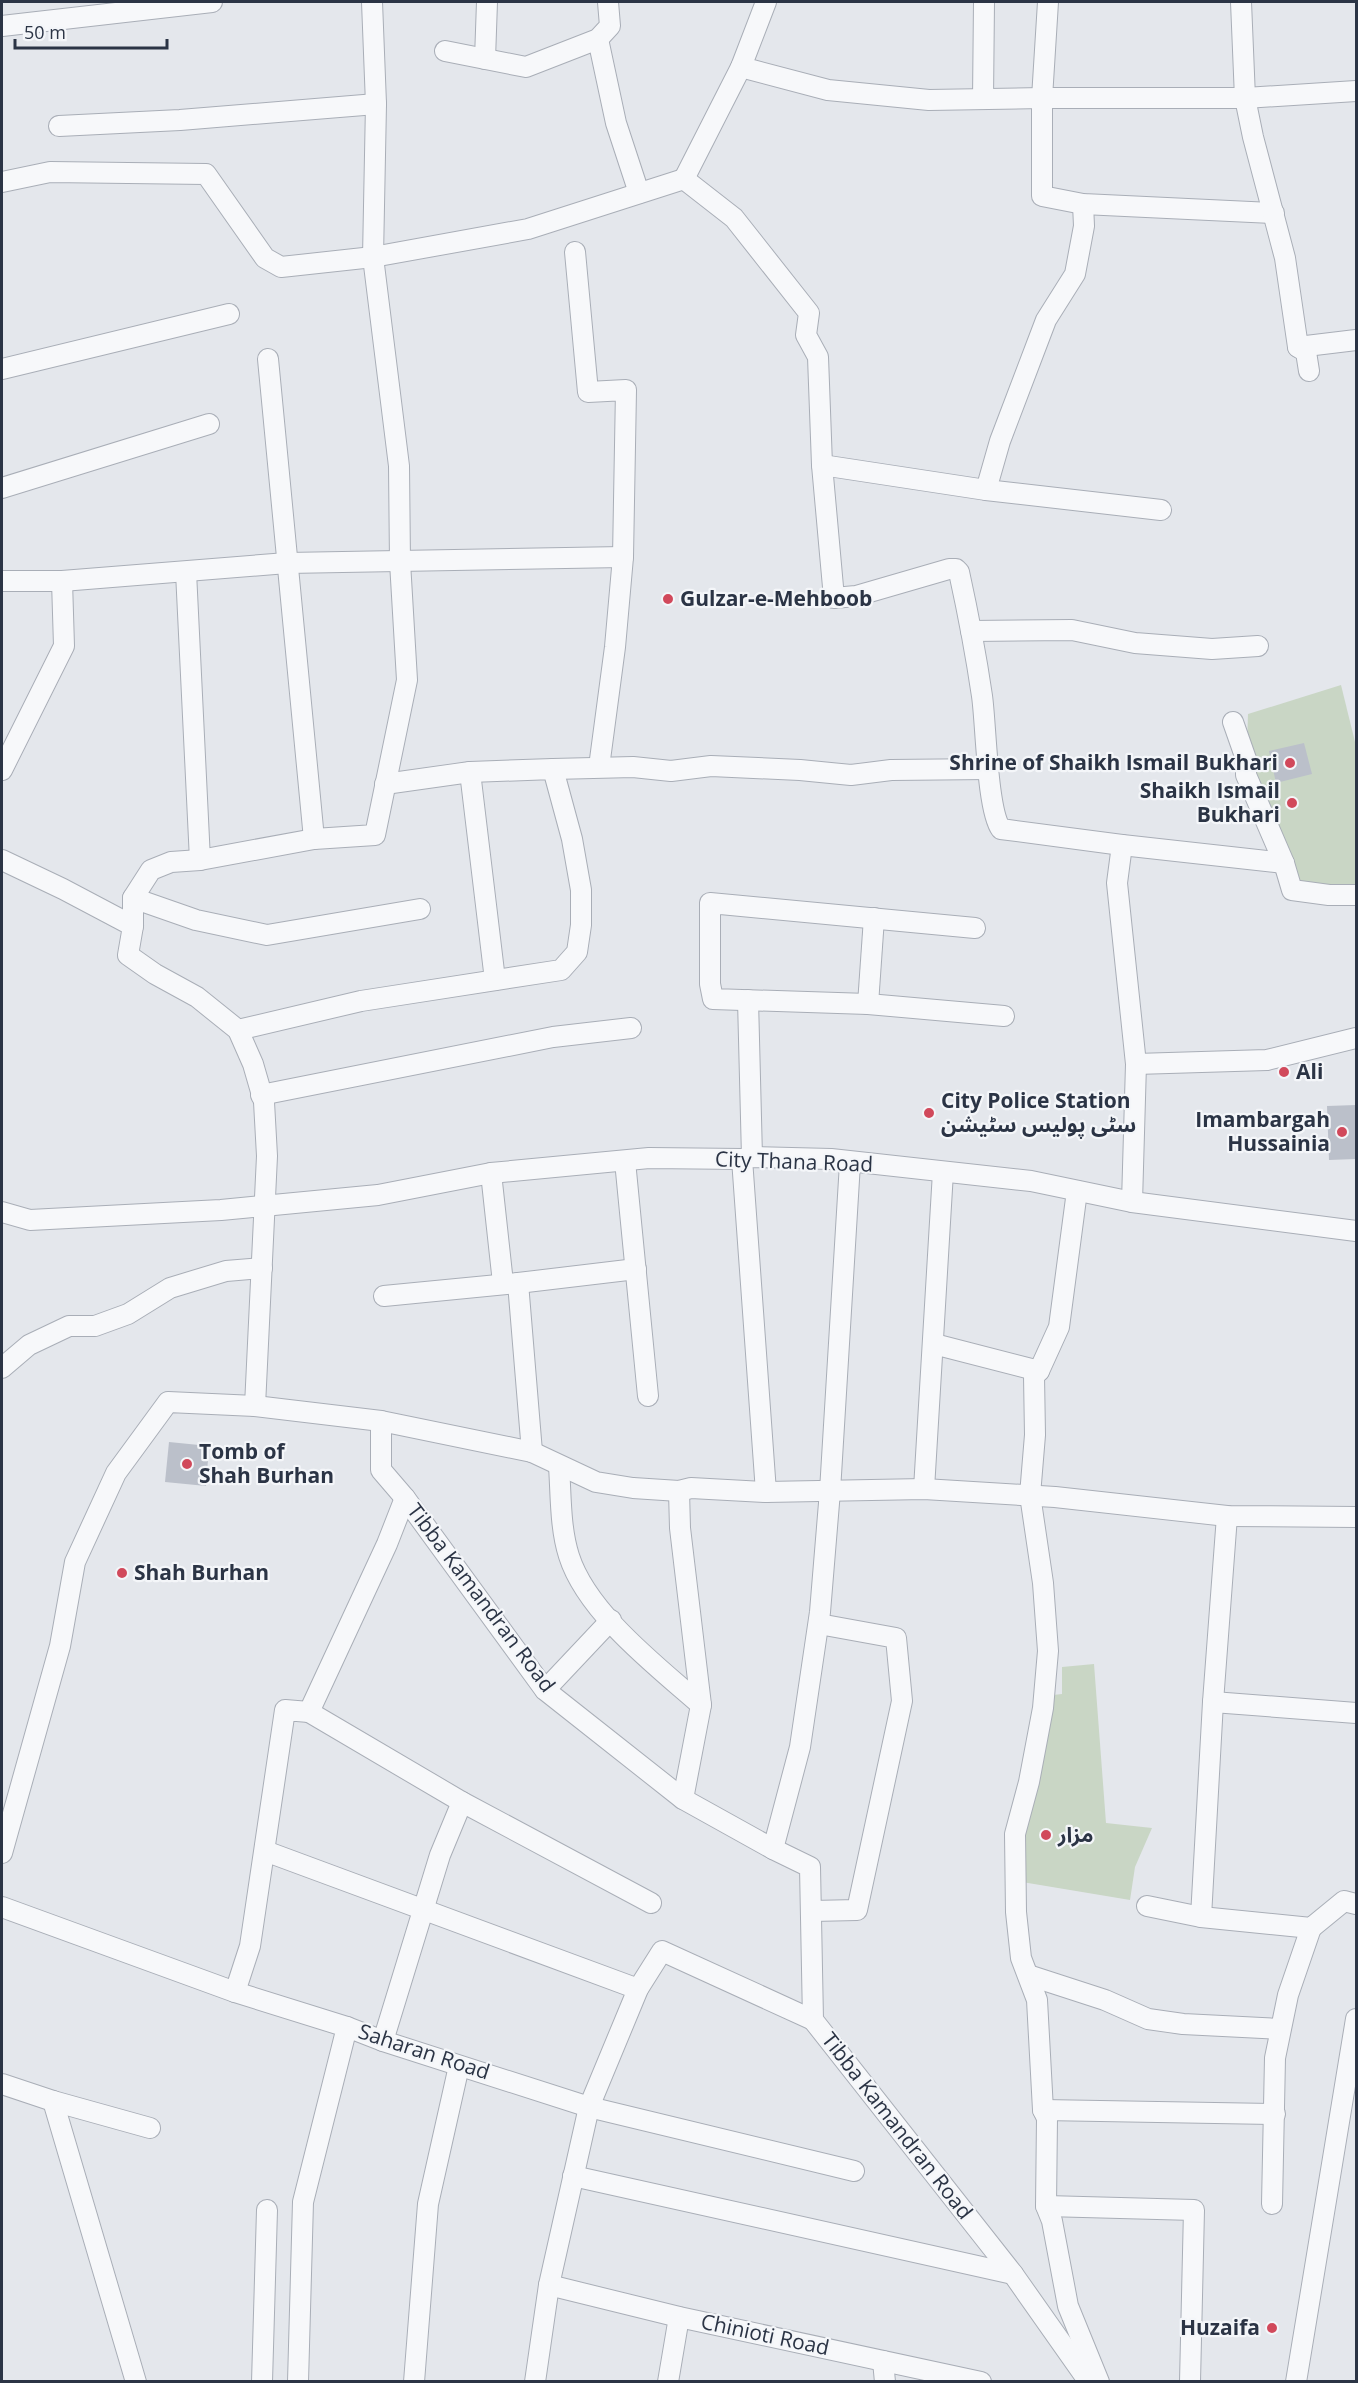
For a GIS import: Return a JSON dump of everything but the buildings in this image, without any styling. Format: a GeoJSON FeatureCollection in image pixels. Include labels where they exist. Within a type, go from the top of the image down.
{"type":"FeatureCollection","features":[{"type":"Feature","properties":{"kind":"street"},"geometry":{"type":"LineString","coordinates":[[2,26],[212,2]]}},
{"type":"Feature","properties":{"kind":"street"},"geometry":{"type":"LineString","coordinates":[[255,1406],[266,1205],[267,1156],[264,1102],[253,1064],[238,1030],[197,997],[155,974],[128,955],[133,926],[133,898],[151,870],[171,862],[200,860],[314,839],[375,835],[407,680],[400,562],[399,466],[373,257],[376,104],[372,2]]}},
{"type":"Feature","properties":{"kind":"street"},"geometry":{"type":"LineString","coordinates":[[484,59],[487,2]]}},
{"type":"Feature","properties":{"kind":"street"},"geometry":{"type":"LineString","coordinates":[[445,51],[526,67],[598,39],[610,26],[608,2]]}},
{"type":"Feature","properties":{"kind":"street"},"geometry":{"type":"LineString","coordinates":[[2,182],[50,172],[206,174],[265,258],[281,267],[373,257],[528,229],[684,179],[741,67],[766,2]]}},
{"type":"Feature","properties":{"kind":"street"},"geometry":{"type":"LineString","coordinates":[[983,99],[984,2]]}},
{"type":"Feature","properties":{"kind":"street"},"geometry":{"type":"LineString","coordinates":[[1048,2],[1042,98],[1042,196],[1083,204],[1274,213]]}},
{"type":"Feature","properties":{"kind":"street"},"geometry":{"type":"LineString","coordinates":[[1241,2],[1245,98],[1253,138],[1285,258],[1298,346],[1306,352],[1309,371]]}},
{"type":"Feature","properties":{"kind":"street"},"geometry":{"type":"LineString","coordinates":[[598,39],[616,123],[639,193]]}},
{"type":"Feature","properties":{"kind":"street"},"geometry":{"type":"LineString","coordinates":[[741,67],[828,90],[929,100],[1245,98],[1356,91]]}},
{"type":"Feature","properties":{"kind":"street"},"geometry":{"type":"LineString","coordinates":[[59,126],[180,120],[376,104]]}},
{"type":"Feature","properties":{"kind":"street"},"geometry":{"type":"LineString","coordinates":[[684,179],[734,218],[809,313],[806,335],[818,357],[822,465],[834,598],[856,596],[949,569],[956,569],[959,573],[982,697],[988,769],[996,820],[1001,829],[1284,863]]}},
{"type":"Feature","properties":{"kind":"street"},"geometry":{"type":"LineString","coordinates":[[986,490],[1000,441],[1046,320],[1075,274],[1084,226],[1083,204]]}},
{"type":"Feature","properties":{"kind":"street"},"geometry":{"type":"LineString","coordinates":[[575,252],[588,392],[626,390],[623,557],[615,647],[599,767]]}},
{"type":"Feature","properties":{"kind":"street"},"geometry":{"type":"LineString","coordinates":[[2,369],[229,314]]}},
{"type":"Feature","properties":{"kind":"street"},"geometry":{"type":"LineString","coordinates":[[1298,346],[1356,340]]}},
{"type":"Feature","properties":{"kind":"street"},"geometry":{"type":"LineString","coordinates":[[268,359],[314,839]]}},
{"type":"Feature","properties":{"kind":"street"},"geometry":{"type":"LineString","coordinates":[[2,488],[209,424]]}},
{"type":"Feature","properties":{"kind":"street"},"geometry":{"type":"LineString","coordinates":[[822,465],[986,490],[1161,510]]}},
{"type":"Feature","properties":{"kind":"street"},"geometry":{"type":"LineString","coordinates":[[2,581],[29,579],[62,581],[287,564],[623,557]]}},
{"type":"Feature","properties":{"kind":"street"},"geometry":{"type":"LineString","coordinates":[[186,572],[200,860]]}},
{"type":"Feature","properties":{"kind":"street"},"geometry":{"type":"LineString","coordinates":[[2,770],[64,646],[62,581]]}},
{"type":"Feature","properties":{"kind":"street"},"geometry":{"type":"LineString","coordinates":[[971,631],[1072,630],[1135,643],[1212,649],[1257,646]]}},
{"type":"Feature","properties":{"kind":"street"},"geometry":{"type":"LineString","coordinates":[[1233,722],[1246,759],[1246,775],[1284,863],[1292,890],[1329,896],[1356,895]]}},
{"type":"Feature","properties":{"kind":"street"},"geometry":{"type":"LineString","coordinates":[[385,784],[471,772],[633,766],[671,771],[711,766],[851,775],[891,770],[988,769]]}},
{"type":"Feature","properties":{"kind":"street"},"geometry":{"type":"LineString","coordinates":[[238,1030],[361,1001],[561,970],[577,952],[581,926],[581,890],[572,839],[553,769]]}},
{"type":"Feature","properties":{"kind":"street"},"geometry":{"type":"LineString","coordinates":[[471,772],[495,980]]}},
{"type":"Feature","properties":{"kind":"street"},"geometry":{"type":"LineString","coordinates":[[1122,845],[1117,883],[1136,1064],[1132,1202]]}},
{"type":"Feature","properties":{"kind":"street"},"geometry":{"type":"LineString","coordinates":[[2,860],[133,926]]}},
{"type":"Feature","properties":{"kind":"street"},"geometry":{"type":"LineString","coordinates":[[133,898],[196,920],[267,935],[420,909]]}},
{"type":"Feature","properties":{"kind":"street"},"geometry":{"type":"LineString","coordinates":[[975,928],[710,903],[710,984],[713,999],[868,1004],[1004,1016]]}},
{"type":"Feature","properties":{"kind":"street"},"geometry":{"type":"LineString","coordinates":[[868,1004],[874,918]]}},
{"type":"Feature","properties":{"kind":"street"},"geometry":{"type":"LineString","coordinates":[[748,1000],[747,1158],[766,1492]]}},
{"type":"Feature","properties":{"kind":"street"},"geometry":{"type":"LineString","coordinates":[[261,1095],[553,1037],[631,1028]]}},
{"type":"Feature","properties":{"kind":"street"},"geometry":{"type":"LineString","coordinates":[[1136,1064],[1267,1060],[1356,1038]]}},
{"type":"Feature","properties":{"kind":"street","name":"City Thana Road"},"geometry":{"type":"LineString","coordinates":[[2,1212],[30,1220],[221,1210],[378,1195],[491,1173],[649,1158],[831,1159],[850,1163],[1031,1181],[1132,1202],[1356,1231]]}},
{"type":"Feature","properties":{"kind":"street"},"geometry":{"type":"LineString","coordinates":[[625,1161],[648,1396]]}},
{"type":"Feature","properties":{"kind":"street"},"geometry":{"type":"LineString","coordinates":[[772,1849],[800,1748],[819,1624],[830,1491],[850,1163]]}},
{"type":"Feature","properties":{"kind":"street"},"geometry":{"type":"LineString","coordinates":[[924,1489],[943,1172]]}},
{"type":"Feature","properties":{"kind":"street"},"geometry":{"type":"LineString","coordinates":[[491,1173],[511,1283],[532,1452]]}},
{"type":"Feature","properties":{"kind":"street"},"geometry":{"type":"LineString","coordinates":[[1077,1191],[1059,1328],[1039,1371],[1034,1376],[1035,1435],[1030,1495],[1042,1583],[1048,1651],[1041,1719],[1029,1782],[1015,1834],[1016,1912],[1021,1958],[1037,2000],[1043,2110],[1047,2118],[1046,2206],[1052,2221],[1068,2306],[1099,2382]]}},
{"type":"Feature","properties":{"kind":"street"},"geometry":{"type":"LineString","coordinates":[[2,1368],[29,1345],[69,1326],[95,1326],[128,1314],[170,1288],[226,1272],[262,1268]]}},
{"type":"Feature","properties":{"kind":"street"},"geometry":{"type":"LineString","coordinates":[[384,1296],[636,1269]]}},
{"type":"Feature","properties":{"kind":"street"},"geometry":{"type":"LineString","coordinates":[[934,1344],[1039,1371]]}},
{"type":"Feature","properties":{"kind":"street"},"geometry":{"type":"LineString","coordinates":[[2,1853],[60,1646],[75,1562],[116,1473],[168,1402],[255,1406],[381,1421],[532,1452],[596,1482],[633,1488],[766,1492],[924,1489],[1030,1495],[1227,1516],[1356,1517]]}},
{"type":"Feature","properties":{"kind":"street","name":"Tibba Kamandran Road"},"geometry":{"type":"LineString","coordinates":[[381,1421],[381,1470],[405,1498],[545,1690],[683,1799],[772,1849],[810,1867],[813,2020],[1013,2274],[1089,2382]]}},
{"type":"Feature","properties":{"kind":"street"},"geometry":{"type":"LineString","coordinates":[[559,1466],[562,1522],[569,1557],[587,1593],[632,1644],[702,1705]]}},
{"type":"Feature","properties":{"kind":"street"},"geometry":{"type":"LineString","coordinates":[[679,1491],[680,1528],[702,1705],[683,1799]]}},
{"type":"Feature","properties":{"kind":"street"},"geometry":{"type":"LineString","coordinates":[[309,1712],[387,1544],[405,1498]]}},
{"type":"Feature","properties":{"kind":"street"},"geometry":{"type":"LineString","coordinates":[[1201,1917],[1213,1702],[1227,1516]]}},
{"type":"Feature","properties":{"kind":"street"},"geometry":{"type":"LineString","coordinates":[[545,1690],[611,1620]]}},
{"type":"Feature","properties":{"kind":"street"},"geometry":{"type":"LineString","coordinates":[[812,1911],[857,1910],[902,1701],[896,1638],[819,1624]]}},
{"type":"Feature","properties":{"kind":"street"},"geometry":{"type":"LineString","coordinates":[[1213,1702],[1356,1713]]}},
{"type":"Feature","properties":{"kind":"street"},"geometry":{"type":"LineString","coordinates":[[235,1992],[250,1946],[285,1710],[309,1712],[462,1802],[651,1903]]}},
{"type":"Feature","properties":{"kind":"street"},"geometry":{"type":"LineString","coordinates":[[383,2041],[440,1855],[462,1802]]}},
{"type":"Feature","properties":{"kind":"street"},"geometry":{"type":"LineString","coordinates":[[265,1851],[638,1989]]}},
{"type":"Feature","properties":{"kind":"street"},"geometry":{"type":"LineString","coordinates":[[1272,2204],[1275,2058],[1288,1995],[1311,1928],[1344,1901],[1356,1904]]}},
{"type":"Feature","properties":{"kind":"street"},"geometry":{"type":"LineString","coordinates":[[1148,1906],[1201,1917],[1311,1928]]}},
{"type":"Feature","properties":{"kind":"street","name":"Saharan Road"},"geometry":{"type":"LineString","coordinates":[[2,1907],[235,1992],[347,2026],[383,2041],[589,2107],[854,2171]]}},
{"type":"Feature","properties":{"kind":"street"},"geometry":{"type":"LineString","coordinates":[[535,2382],[549,2285],[589,2107],[638,1989],[662,1952],[813,2020]]}},
{"type":"Feature","properties":{"kind":"street"},"geometry":{"type":"LineString","coordinates":[[1028,1975],[1105,2000],[1148,2019],[1183,2024],[1280,2029]]}},
{"type":"Feature","properties":{"kind":"street"},"geometry":{"type":"LineString","coordinates":[[1296,2382],[1356,2019]]}},
{"type":"Feature","properties":{"kind":"street"},"geometry":{"type":"LineString","coordinates":[[298,2382],[303,2202],[347,2026]]}},
{"type":"Feature","properties":{"kind":"street"},"geometry":{"type":"LineString","coordinates":[[414,2382],[428,2204],[459,2066]]}},
{"type":"Feature","properties":{"kind":"street"},"geometry":{"type":"LineString","coordinates":[[2,2084],[150,2128]]}},
{"type":"Feature","properties":{"kind":"street"},"geometry":{"type":"LineString","coordinates":[[53,2101],[136,2382]]}},
{"type":"Feature","properties":{"kind":"street"},"geometry":{"type":"LineString","coordinates":[[1043,2110],[1275,2114]]}},
{"type":"Feature","properties":{"kind":"street"},"geometry":{"type":"LineString","coordinates":[[573,2176],[1013,2274]]}},
{"type":"Feature","properties":{"kind":"street"},"geometry":{"type":"LineString","coordinates":[[1046,2206],[1194,2210],[1190,2382]]}},
{"type":"Feature","properties":{"kind":"street"},"geometry":{"type":"LineString","coordinates":[[262,2382],[267,2210]]}},
{"type":"Feature","properties":{"kind":"street","name":"Chinioti Road"},"geometry":{"type":"LineString","coordinates":[[549,2285],[680,2317],[981,2382]]}},
{"type":"Feature","properties":{"kind":"street"},"geometry":{"type":"LineString","coordinates":[[668,2382],[680,2317]]}},
{"type":"Feature","properties":{"kind":"street"},"geometry":{"type":"LineString","coordinates":[[883,2361],[885,2382]]}},
{"type":"Feature","properties":{"kind":"green space"},"geometry":{"type":"Polygon","coordinates":[[[1341,685],[1356,746],[1356,895],[1292,890],[1246,775],[1248,714],[1341,685]]]}},
{"type":"Feature","properties":{"kind":"green space"},"geometry":{"type":"Polygon","coordinates":[[[1094,1664],[1106,1823],[1152,1828],[1135,1867],[1130,1900],[1016,1881],[1044,1696],[1062,1694],[1062,1667],[1094,1664]]]}},
{"type":"Feature","properties":{"kind":"place","name":"Gulzar-e-Mehboob"},"geometry":{"type":"Point","coordinates":[668,599]}},
{"type":"Feature","properties":{"kind":"place","name":"Shrine of Shaikh Ismail Bukhari"},"geometry":{"type":"Point","coordinates":[1290,763]}},
{"type":"Feature","properties":{"kind":"place","name":"Shaikh Ismail Bukhari"},"geometry":{"type":"Point","coordinates":[1292,803]}},
{"type":"Feature","properties":{"kind":"place","name":"Ali"},"geometry":{"type":"Point","coordinates":[1284,1072]}},
{"type":"Feature","properties":{"kind":"place","name":"City Police Station سٹی پولیس سٹیشن"},"geometry":{"type":"Point","coordinates":[929,1113]}},
{"type":"Feature","properties":{"kind":"place","name":"Imambargah Hussainia"},"geometry":{"type":"Point","coordinates":[1342,1132]}},
{"type":"Feature","properties":{"kind":"place","name":"Tomb of Shah Burhan"},"geometry":{"type":"Point","coordinates":[187,1464]}},
{"type":"Feature","properties":{"kind":"place","name":"Shah Burhan"},"geometry":{"type":"Point","coordinates":[122,1573]}},
{"type":"Feature","properties":{"kind":"place","name":"مزار"},"geometry":{"type":"Point","coordinates":[1046,1835]}},
{"type":"Feature","properties":{"kind":"place","name":"Huzaifa"},"geometry":{"type":"Point","coordinates":[1272,2328]}}]}
